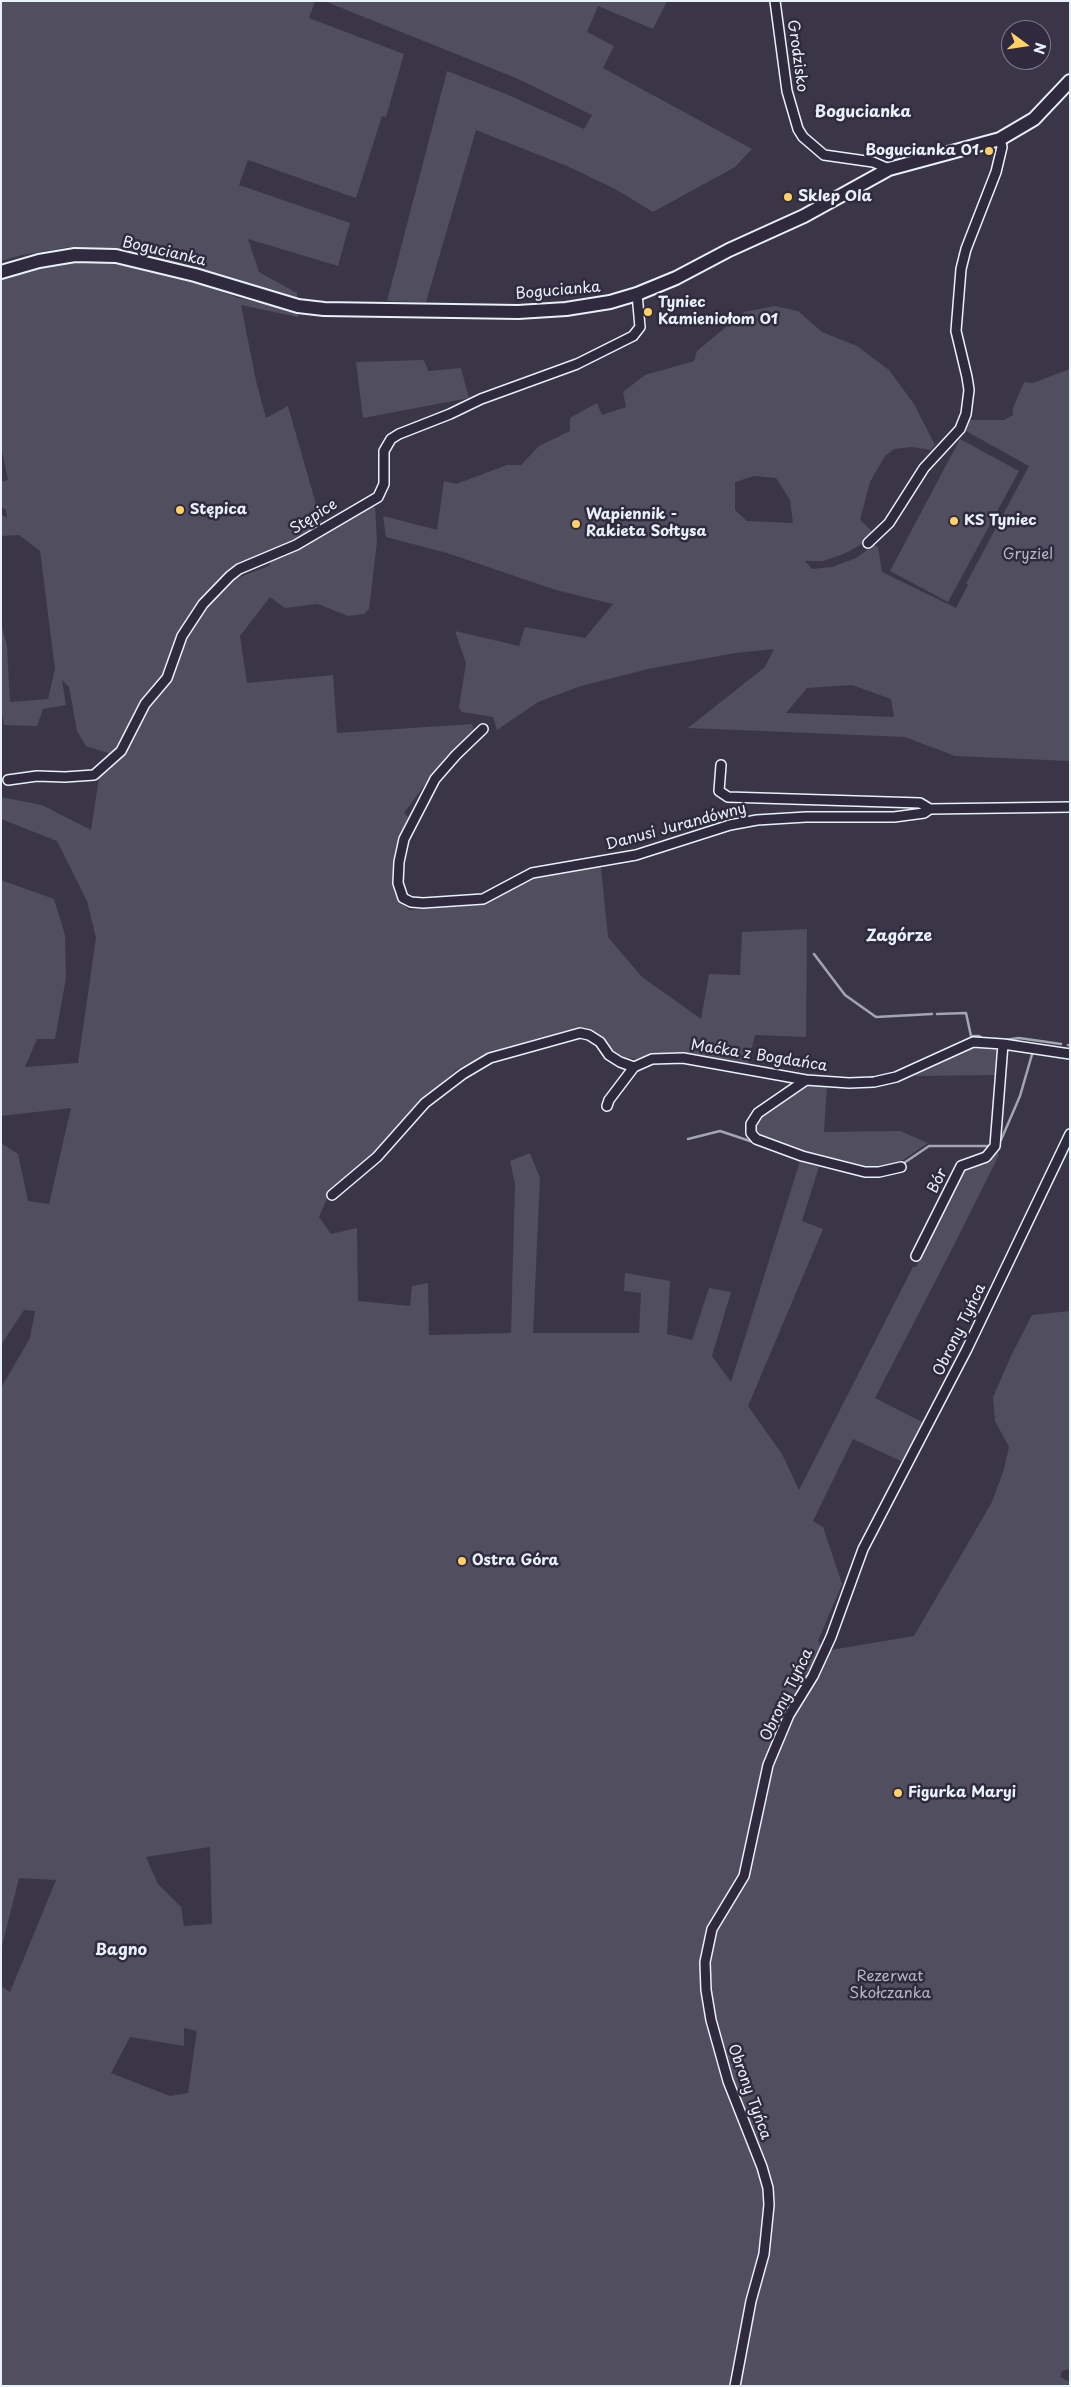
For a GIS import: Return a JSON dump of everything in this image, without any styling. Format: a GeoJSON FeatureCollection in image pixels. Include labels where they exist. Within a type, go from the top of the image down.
{"type":"FeatureCollection","features":[{"type":"Feature","properties":{"kind":"street","name":"Grodzisko"},"geometry":{"type":"LineString","coordinates":[[775,1],[787,91],[798,129],[803,137],[824,155],[873,162],[889,169]]}},
{"type":"Feature","properties":{"kind":"street","name":"Bogucianka"},"geometry":{"type":"LineString","coordinates":[[1,272],[39,260],[75,255],[116,256],[194,275],[298,306],[324,309],[518,312],[566,309],[610,302],[637,294],[804,216],[889,169],[1000,139],[1034,119],[1070,81]]}},
{"type":"Feature","properties":{"kind":"street"},"geometry":{"type":"LineString","coordinates":[[868,543],[889,522],[924,468],[960,429],[966,414],[969,390],[968,377],[956,332],[961,270],[969,240],[996,172],[1002,147],[1000,139]]}},
{"type":"Feature","properties":{"kind":"street","name":"Stępice"},"geometry":{"type":"LineString","coordinates":[[8,780],[37,776],[94,775],[121,751],[145,704],[167,678],[182,636],[203,604],[230,576],[250,564],[296,545],[378,497],[384,484],[384,451],[391,439],[399,434],[450,414],[481,399],[577,364],[632,336],[640,328],[637,294]]}},
{"type":"Feature","properties":{"kind":"street","name":"Danusi Jurandówny"},"geometry":{"type":"LineString","coordinates":[[483,729],[435,779],[404,839],[399,862],[398,882],[403,898],[411,902],[483,899],[532,873],[636,856],[730,825],[757,820],[806,817],[894,817],[924,813],[930,809],[1070,807]]}},
{"type":"Feature","properties":{"kind":"street"},"geometry":{"type":"LineString","coordinates":[[721,765],[719,792],[728,797],[920,803],[930,809]]}},
{"type":"Feature","properties":{"kind":"street"},"geometry":{"type":"LineString","coordinates":[[332,1195],[377,1157],[425,1103],[463,1074],[490,1058],[580,1033],[589,1035],[600,1042],[609,1054],[620,1062],[634,1067],[609,1100],[607,1106]]}},
{"type":"Feature","properties":{"kind":"street","name":"Maćka z Bogdańca"},"geometry":{"type":"LineString","coordinates":[[634,1067],[652,1059],[683,1058],[806,1080],[849,1084],[874,1082],[905,1074],[973,1042],[1003,1044],[1070,1054]]}},
{"type":"Feature","properties":{"kind":"street","name":"Bór"},"geometry":{"type":"LineString","coordinates":[[916,1256],[961,1166],[986,1157],[995,1146],[1003,1044]]}},
{"type":"Feature","properties":{"kind":"street"},"geometry":{"type":"LineString","coordinates":[[806,1080],[758,1112],[751,1124],[751,1133],[756,1140],[793,1153],[865,1172],[879,1172],[901,1167]]}},
{"type":"Feature","properties":{"kind":"street","name":"Obrony Tyńca"},"geometry":{"type":"LineString","coordinates":[[736,2386],[751,2301],[764,2254],[769,2205],[768,2188],[762,2167],[728,2082],[711,2020],[706,1990],[705,1962],[712,1928],[744,1876],[768,1765],[789,1715],[813,1676],[831,1637],[863,1549],[967,1349],[1070,1134]]}},
{"type":"Feature","properties":{"kind":"green space"},"geometry":{"type":"Polygon","coordinates":[[[1,1],[315,1],[309,18],[404,54],[386,117],[382,116],[356,198],[248,160],[239,185],[350,223],[338,266],[248,239],[259,272],[297,293],[297,299],[115,252],[70,247],[22,255],[1,261],[1,1]]]}},
{"type":"Feature","properties":{"kind":"green space"},"geometry":{"type":"Polygon","coordinates":[[[324,1],[667,1],[653,29],[598,6],[587,32],[614,46],[603,68],[752,149],[735,167],[653,212],[615,189],[567,166],[476,130],[426,302],[387,301],[447,71],[506,94],[584,129],[592,115],[516,78],[324,1]]]}},
{"type":"Feature","properties":{"kind":"green space","name":"Rezerwat Skołczanka"},"geometry":{"type":"Polygon","coordinates":[[[71,259],[111,261],[153,267],[239,298],[299,313],[298,317],[241,305],[256,381],[266,418],[288,406],[322,525],[227,572],[198,605],[177,636],[166,677],[175,673],[186,637],[211,603],[232,580],[269,566],[273,557],[368,505],[375,507],[377,542],[369,609],[364,614],[348,616],[318,604],[285,608],[270,597],[240,636],[247,683],[333,675],[337,733],[472,724],[474,731],[444,759],[404,813],[410,819],[399,848],[394,892],[409,910],[483,905],[506,893],[532,873],[601,867],[608,937],[642,977],[701,1019],[709,974],[740,975],[742,932],[807,929],[806,1037],[755,1035],[748,1063],[680,1053],[657,1053],[636,1059],[624,1057],[610,1048],[593,1031],[580,1027],[532,1040],[459,1068],[419,1103],[376,1151],[331,1189],[319,1217],[331,1234],[357,1228],[358,1301],[410,1306],[412,1286],[428,1283],[429,1335],[511,1333],[515,1183],[510,1161],[530,1153],[540,1178],[533,1333],[639,1333],[641,1293],[624,1291],[625,1273],[670,1281],[667,1334],[692,1340],[709,1288],[731,1292],[712,1356],[731,1382],[800,1161],[819,1167],[802,1221],[823,1229],[748,1406],[782,1454],[799,1490],[913,1267],[916,1267],[963,1170],[984,1164],[997,1151],[999,1155],[875,1398],[924,1423],[903,1462],[853,1439],[813,1521],[823,1527],[842,1584],[818,1641],[825,1651],[914,1636],[992,1502],[1004,1469],[1009,1447],[995,1421],[993,1397],[1012,1354],[1032,1315],[1070,1311],[1070,2369],[1062,2371],[1060,2377],[1070,2382],[1070,2386],[1,2386],[1,1986],[10,1992],[56,1880],[19,1878],[1,1950],[1,1388],[30,1338],[35,1311],[24,1310],[1,1345],[1,1143],[18,1154],[28,1201],[49,1204],[71,1108],[1,1116],[1,880],[54,899],[65,935],[66,978],[55,1039],[37,1039],[25,1067],[78,1063],[96,938],[87,901],[57,841],[1,819],[1,797],[42,805],[91,830],[99,778],[111,768],[108,753],[86,746],[77,731],[69,687],[62,680],[66,705],[43,709],[37,726],[4,725],[1,708],[1,623],[7,646],[10,702],[48,699],[55,669],[40,551],[19,535],[1,536],[1,515],[7,518],[6,510],[1,507],[1,482],[8,480],[1,447],[1,273],[71,259]],[[210,1847],[146,1857],[158,1884],[181,1907],[184,1926],[212,1924],[210,1847]],[[184,2028],[184,2046],[130,2037],[111,2073],[170,2096],[188,2093],[197,2031],[184,2028]]]}},
{"type":"Feature","properties":{"kind":"green space","name":"Gryziel"},"geometry":{"type":"Polygon","coordinates":[[[775,306],[798,311],[822,332],[857,346],[889,370],[914,404],[935,445],[931,450],[912,447],[894,449],[885,456],[870,482],[860,520],[874,533],[860,545],[846,553],[823,561],[805,561],[812,569],[832,567],[856,558],[874,545],[878,547],[882,572],[956,608],[968,585],[966,584],[1029,466],[966,431],[970,420],[1004,420],[1013,415],[1013,408],[1024,382],[1033,383],[1070,369],[1070,761],[955,756],[905,737],[688,728],[765,667],[774,649],[735,653],[648,669],[581,686],[538,702],[497,730],[493,717],[462,712],[459,708],[466,663],[455,631],[519,646],[525,627],[585,638],[613,604],[556,590],[447,553],[386,537],[383,516],[437,530],[444,481],[456,484],[507,465],[521,465],[539,446],[570,431],[570,418],[597,403],[602,415],[626,407],[623,392],[645,375],[694,361],[697,351],[744,312],[775,306]],[[754,476],[735,482],[735,510],[747,521],[793,523],[790,500],[776,478],[754,476]],[[852,685],[807,688],[786,713],[894,717],[891,699],[852,685]]]}},
{"type":"Feature","properties":{"kind":"green space"},"geometry":{"type":"Polygon","coordinates":[[[424,360],[428,371],[461,368],[469,398],[363,418],[356,362],[424,360]]]}},
{"type":"Feature","properties":{"kind":"green space","name":"KS Tyniec"},"geometry":{"type":"Polygon","coordinates":[[[960,439],[1019,471],[948,602],[890,571],[960,439]]]}},
{"type":"Feature","properties":{"kind":"green space"},"geometry":{"type":"Polygon","coordinates":[[[978,1046],[997,1048],[1000,1057],[998,1075],[914,1076],[956,1052],[978,1046]]]}},
{"type":"Feature","properties":{"kind":"green space"},"geometry":{"type":"Polygon","coordinates":[[[813,1083],[827,1086],[824,1132],[900,1131],[928,1143],[903,1160],[883,1167],[870,1168],[808,1154],[755,1133],[755,1125],[760,1115],[805,1086],[813,1083]]]}},
{"type":"Feature","properties":{"kind":"waterway"},"geometry":{"type":"LineString","coordinates":[[814,954],[845,995],[876,1017],[932,1014]]}},
{"type":"Feature","properties":{"kind":"waterway"},"geometry":{"type":"LineString","coordinates":[[937,1014],[966,1013],[971,1036],[979,1036],[983,1039]]}},
{"type":"Feature","properties":{"kind":"waterway"},"geometry":{"type":"LineString","coordinates":[[1004,1040],[1019,1038],[1061,1044]]}},
{"type":"Feature","properties":{"kind":"waterway"},"geometry":{"type":"LineString","coordinates":[[1001,1140],[1020,1096],[1033,1051]]}},
{"type":"Feature","properties":{"kind":"waterway"},"geometry":{"type":"LineString","coordinates":[[688,1139],[720,1131],[753,1142]]}},
{"type":"Feature","properties":{"kind":"waterway"},"geometry":{"type":"LineString","coordinates":[[904,1163],[929,1146],[992,1146]]}},
{"type":"Feature","properties":{"kind":"waterway"},"geometry":{"type":"LineString","coordinates":[[830,1167],[841,1170]]}},
{"type":"Feature","properties":{"kind":"place","name":"Bogucianka 01"},"geometry":{"type":"Point","coordinates":[989,151]}},
{"type":"Feature","properties":{"kind":"place","name":"Sklep Ola"},"geometry":{"type":"Point","coordinates":[788,197]}},
{"type":"Feature","properties":{"kind":"place","name":"Tyniec Kamieniołom 01"},"geometry":{"type":"Point","coordinates":[648,312]}},
{"type":"Feature","properties":{"kind":"place","name":"Stępica"},"geometry":{"type":"Point","coordinates":[180,510]}},
{"type":"Feature","properties":{"kind":"place","name":"KS Tyniec"},"geometry":{"type":"Point","coordinates":[954,521]}},
{"type":"Feature","properties":{"kind":"place","name":"Wapiennik - Rakieta Sołtysa"},"geometry":{"type":"Point","coordinates":[576,524]}},
{"type":"Feature","properties":{"kind":"place","name":"Ostra Góra"},"geometry":{"type":"Point","coordinates":[462,1561]}},
{"type":"Feature","properties":{"kind":"place","name":"Figurka Maryi"},"geometry":{"type":"Point","coordinates":[898,1793]}},
{"type":"Feature","properties":{"kind":"district","name":"Bogucianka"},"geometry":{"type":"Point","coordinates":[863,113]}},
{"type":"Feature","properties":{"kind":"district","name":"Zagórze"},"geometry":{"type":"Point","coordinates":[899,937]}},
{"type":"Feature","properties":{"kind":"district","name":"Bagno"},"geometry":{"type":"Point","coordinates":[121,1951]}}]}
